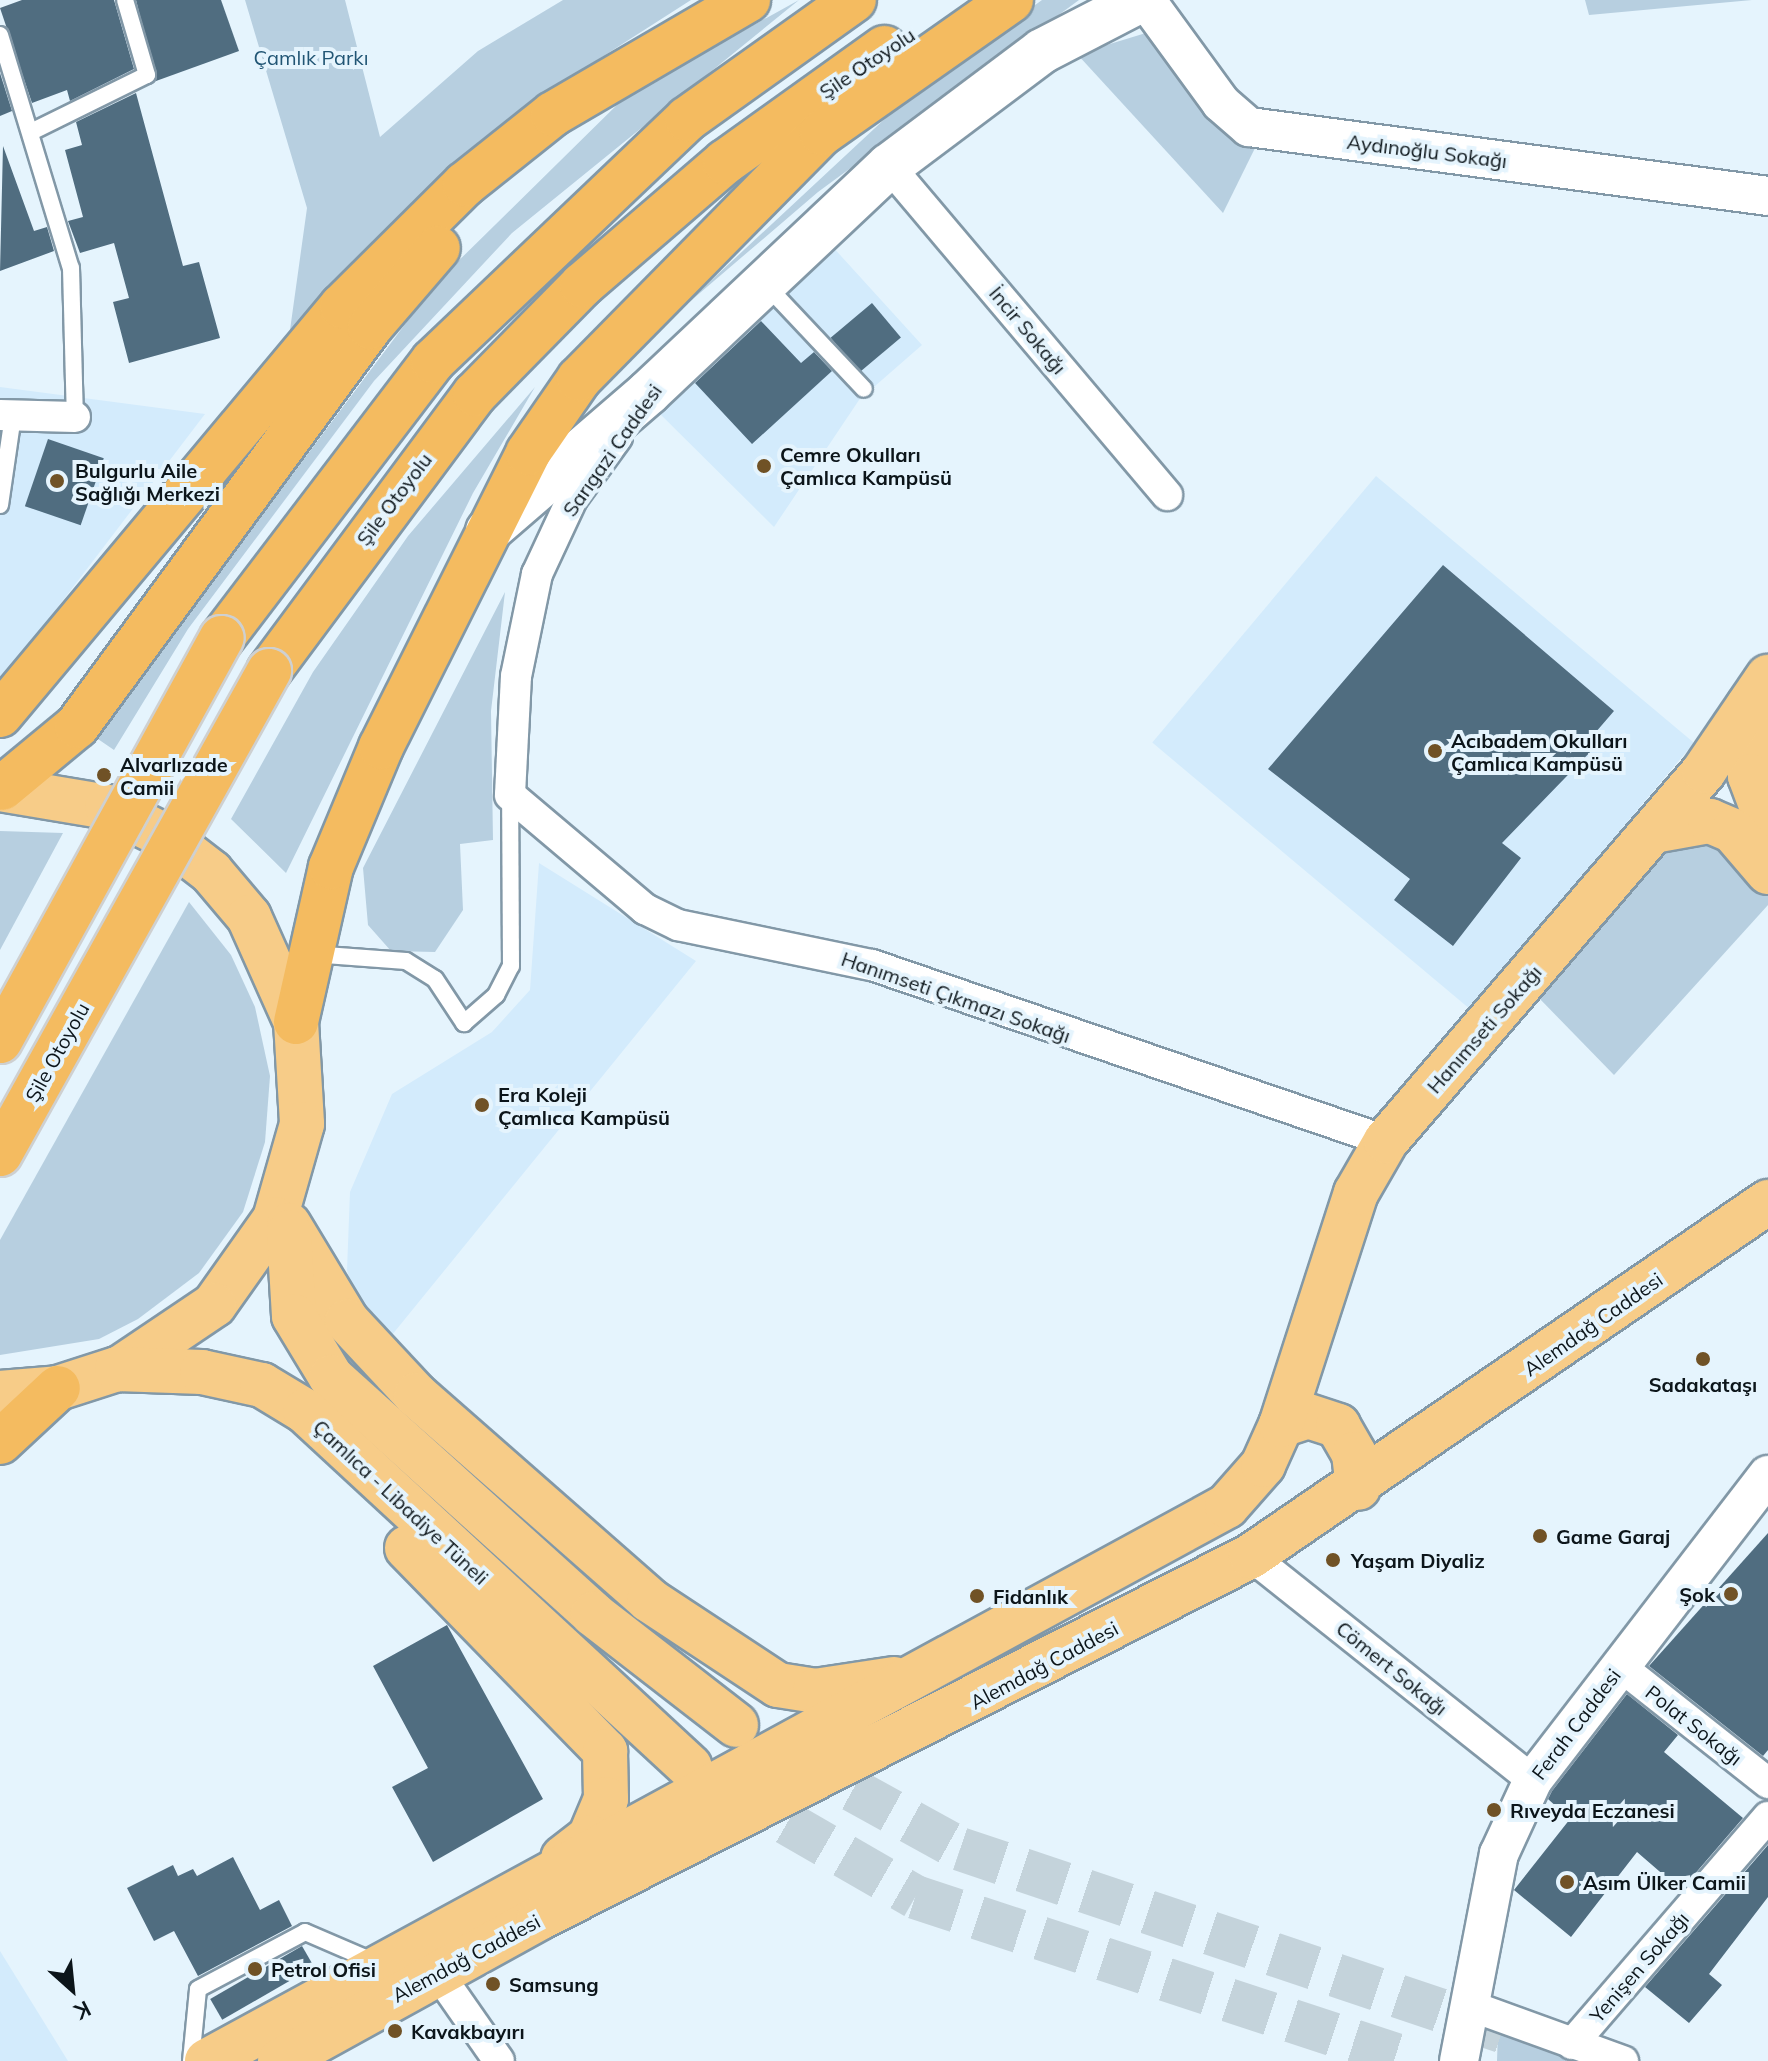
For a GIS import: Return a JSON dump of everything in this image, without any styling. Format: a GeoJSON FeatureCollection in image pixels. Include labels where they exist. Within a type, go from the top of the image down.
{"type":"FeatureCollection","features":[{"type":"Feature","properties":{"kind":"highway"},"geometry":{"type":"LineString","coordinates":[[0,715],[342,306],[465,184],[553,114],[748,0]]}},
{"type":"Feature","properties":{"kind":"highway"},"geometry":{"type":"LineString","coordinates":[[0,1041],[222,638],[444,350],[687,119],[854,0]]}},
{"type":"Feature","properties":{"kind":"highway","name":"Şile Otoyolu"},"geometry":{"type":"LineString","coordinates":[[0,1154],[269,671],[475,394],[582,285],[725,162],[881,50],[966,0]]}},
{"type":"Feature","properties":{"kind":"highway"},"geometry":{"type":"LineString","coordinates":[[296,1022],[331,867],[486,532],[579,379],[822,133],[1011,0]]}},
{"type":"Feature","properties":{"kind":"highway"},"geometry":{"type":"LineString","coordinates":[[1,788],[77,726],[428,257],[564,129],[680,42]]}},
{"type":"Feature","properties":{"kind":"highway"},"geometry":{"type":"LineString","coordinates":[[0,1442],[58,1388]]}},
{"type":"Feature","properties":{"kind":"main road","name":"Sarıgazi Caddesi"},"geometry":{"type":"LineString","coordinates":[[649,392],[889,166],[1042,51],[1144,0]]}},
{"type":"Feature","properties":{"kind":"main road"},"geometry":{"type":"LineString","coordinates":[[486,532],[649,392]]}},
{"type":"Feature","properties":{"kind":"main road"},"geometry":{"type":"LineString","coordinates":[[1758,691],[1750,776],[1768,824]]}},
{"type":"Feature","properties":{"kind":"main road","name":"Hanımseti Sokağı"},"geometry":{"type":"LineString","coordinates":[[1281,1425],[1356,1193],[1386,1141],[1653,831],[1758,691]]}},
{"type":"Feature","properties":{"kind":"main road"},"geometry":{"type":"LineString","coordinates":[[1,788],[107,807],[163,835],[211,872],[249,917],[296,1022],[303,1076],[289,1225],[294,1316],[331,1377],[593,1614],[736,1725]]}},
{"type":"Feature","properties":{"kind":"main road"},"geometry":{"type":"LineString","coordinates":[[1653,831],[1710,821],[1733,831],[1768,872]]}},
{"type":"Feature","properties":{"kind":"main road"},"geometry":{"type":"LineString","coordinates":[[117,1369],[214,1305],[250,1262],[292,1173]]}},
{"type":"Feature","properties":{"kind":"main road","name":"Alemdağ Caddesi"},"geometry":{"type":"LineString","coordinates":[[280,2061],[437,1972],[1251,1556],[1358,1488],[1768,1202]]}},
{"type":"Feature","properties":{"kind":"main road"},"geometry":{"type":"LineString","coordinates":[[289,1225],[347,1321],[416,1395],[649,1600],[733,1661],[778,1685],[815,1691],[924,1674]]}},
{"type":"Feature","properties":{"kind":"main road","name":"Çamlıca - Libadiye Tüneli"},"geometry":{"type":"LineString","coordinates":[[0,1393],[58,1388],[117,1369],[161,1371],[262,1385],[305,1411],[690,1767]]}},
{"type":"Feature","properties":{"kind":"main road"},"geometry":{"type":"LineString","coordinates":[[161,1371],[300,1443],[605,1751],[606,1799],[590,1837],[528,1887]]}},
{"type":"Feature","properties":{"kind":"main road"},"geometry":{"type":"LineString","coordinates":[[1281,1425],[1308,1416],[1338,1426],[1354,1454],[1358,1488]]}},
{"type":"Feature","properties":{"kind":"main road","name":"Alemdağ Caddesi"},"geometry":{"type":"LineString","coordinates":[[207,2061],[924,1674],[1227,1506],[1263,1465],[1281,1425]]}},
{"type":"Feature","properties":{"kind":"street","name":"Aydınoğlu Sokağı"},"geometry":{"type":"LineString","coordinates":[[1144,0],[1221,103],[1249,127],[1768,196]]}},
{"type":"Feature","properties":{"kind":"street","name":"İncir Sokağı"},"geometry":{"type":"LineString","coordinates":[[889,166],[1167,495]]}},
{"type":"Feature","properties":{"kind":"street","name":"Sarıgazi Caddesi"},"geometry":{"type":"LineString","coordinates":[[510,795],[516,676],[537,574],[572,499],[649,392]]}},
{"type":"Feature","properties":{"kind":"street"},"geometry":{"type":"LineString","coordinates":[[7,416],[75,417]]}},
{"type":"Feature","properties":{"kind":"street","name":"Hanımseti Çıkmazı Sokağı"},"geometry":{"type":"LineString","coordinates":[[510,795],[645,909],[678,925],[872,965],[1386,1141]]}},
{"type":"Feature","properties":{"kind":"street","name":"Ferah Caddesi"},"geometry":{"type":"LineString","coordinates":[[1459,2061],[1499,1854],[1533,1780],[1768,1475]]}},
{"type":"Feature","properties":{"kind":"street","name":"Cömert Sokağı"},"geometry":{"type":"LineString","coordinates":[[1251,1556],[1533,1780]]}},
{"type":"Feature","properties":{"kind":"street","name":"Polat Sokağı"},"geometry":{"type":"LineString","coordinates":[[1620,1666],[1768,1783]]}},
{"type":"Feature","properties":{"kind":"street","name":"Yenişen Sokağı"},"geometry":{"type":"LineString","coordinates":[[1572,2044],[1768,1817]]}},
{"type":"Feature","properties":{"kind":"street"},"geometry":{"type":"LineString","coordinates":[[437,1972],[499,2061]]}},
{"type":"Feature","properties":{"kind":"street"},"geometry":{"type":"LineString","coordinates":[[1468,2005],[1623,2061]]}},
{"type":"Feature","properties":{"kind":"lane"},"geometry":{"type":"LineString","coordinates":[[33,131],[147,75],[125,0]]}},
{"type":"Feature","properties":{"kind":"lane"},"geometry":{"type":"LineString","coordinates":[[0,35],[33,131],[71,268],[75,417]]}},
{"type":"Feature","properties":{"kind":"lane"},"geometry":{"type":"LineString","coordinates":[[763,282],[864,389]]}},
{"type":"Feature","properties":{"kind":"lane"},"geometry":{"type":"LineString","coordinates":[[0,505],[7,416]]}},
{"type":"Feature","properties":{"kind":"lane","name":"Sarıgazi Caddesi"},"geometry":{"type":"LineString","coordinates":[[311,954],[406,961],[435,979],[464,1023],[496,995],[511,966],[510,795]]}},
{"type":"Feature","properties":{"kind":"lane"},"geometry":{"type":"LineString","coordinates":[[191,2061],[198,1989],[305,1932],[382,1965]]}},
{"type":"Feature","properties":{"kind":"shaded area","name":"Cemre Okulları Çamlıca Kampüsü"},"geometry":{"type":"Polygon","coordinates":[[[831,245],[922,345],[859,400],[774,527],[652,406],[831,245]]]}},
{"type":"Feature","properties":{"kind":"shaded area"},"geometry":{"type":"Polygon","coordinates":[[[0,387],[205,414],[0,683],[0,387]]]}},
{"type":"Feature","properties":{"kind":"shaded area","name":"Acıbadem Okulları Çamlıca Kampüsü"},"geometry":{"type":"Polygon","coordinates":[[[1376,476],[1694,743],[1470,1009],[1152,743],[1376,476]]]}},
{"type":"Feature","properties":{"kind":"shaded area","name":"Era Koleji Çamlıca Kampüsü"},"geometry":{"type":"Polygon","coordinates":[[[539,863],[696,961],[383,1346],[355,1300],[347,1270],[350,1192],[392,1094],[492,1032],[530,990],[539,863]]]}},
{"type":"Feature","properties":{"kind":"shaded area"},"geometry":{"type":"Polygon","coordinates":[[[0,1951],[68,2061],[0,2061],[0,1951]]]}},
{"type":"Feature","properties":{"kind":"green space","name":"Çamlık Parkı"},"geometry":{"type":"Polygon","coordinates":[[[245,0],[345,0],[380,137],[478,51],[563,0],[691,0],[577,73],[443,177],[290,330],[307,208],[245,0]]]}},
{"type":"Feature","properties":{"kind":"green space"},"geometry":{"type":"Polygon","coordinates":[[[799,0],[512,233],[374,381],[188,629],[114,750],[95,737],[436,283],[627,95],[799,0]]]}},
{"type":"Feature","properties":{"kind":"green space"},"geometry":{"type":"Polygon","coordinates":[[[1042,0],[1079,0],[818,192],[673,316],[904,101],[1042,0]]]}},
{"type":"Feature","properties":{"kind":"green space"},"geometry":{"type":"Polygon","coordinates":[[[1585,0],[1752,0],[1589,15],[1585,0]]]}},
{"type":"Feature","properties":{"kind":"green space"},"geometry":{"type":"Polygon","coordinates":[[[1159,29],[1256,146],[1223,213],[1077,54],[1159,29]]]}},
{"type":"Feature","properties":{"kind":"green space"},"geometry":{"type":"Polygon","coordinates":[[[535,387],[473,493],[286,873],[231,819],[313,672],[408,536],[535,387]]]}},
{"type":"Feature","properties":{"kind":"green space"},"geometry":{"type":"Polygon","coordinates":[[[505,592],[491,711],[493,840],[460,844],[463,910],[435,952],[391,951],[368,925],[363,868],[505,592]]]}},
{"type":"Feature","properties":{"kind":"green space"},"geometry":{"type":"Polygon","coordinates":[[[1687,816],[1768,864],[1768,905],[1614,1075],[1538,997],[1687,816]]]}},
{"type":"Feature","properties":{"kind":"green space"},"geometry":{"type":"Polygon","coordinates":[[[0,831],[63,833],[0,950],[0,831]]]}},
{"type":"Feature","properties":{"kind":"green space"},"geometry":{"type":"Polygon","coordinates":[[[189,902],[231,955],[255,1007],[270,1076],[265,1142],[243,1212],[199,1273],[138,1319],[99,1339],[0,1355],[0,1240],[189,902]]]}},
{"type":"Feature","properties":{"kind":"green space"},"geometry":{"type":"Polygon","coordinates":[[[1498,2031],[1589,2061],[1497,2061],[1498,2031]]]}},
{"type":"Feature","properties":{"kind":"building"},"geometry":{"type":"Polygon","coordinates":[[[22,0],[114,0],[134,69],[70,101],[67,90],[32,103],[0,8],[22,0]]]}},
{"type":"Feature","properties":{"kind":"building"},"geometry":{"type":"Polygon","coordinates":[[[136,0],[221,0],[239,51],[156,81],[136,0]]]}},
{"type":"Feature","properties":{"kind":"building"},"geometry":{"type":"Polygon","coordinates":[[[0,73],[12,111],[0,116],[0,73]]]}},
{"type":"Feature","properties":{"kind":"building"},"geometry":{"type":"Polygon","coordinates":[[[136,93],[183,266],[199,262],[220,338],[129,363],[113,302],[129,298],[114,243],[80,253],[68,221],[83,217],[65,150],[82,145],[76,122],[136,93]]]}},
{"type":"Feature","properties":{"kind":"building"},"geometry":{"type":"Polygon","coordinates":[[[3,146],[34,231],[47,227],[54,251],[0,271],[3,146]]]}},
{"type":"Feature","properties":{"kind":"building"},"geometry":{"type":"Polygon","coordinates":[[[872,303],[901,337],[860,372],[831,338],[872,303]]]}},
{"type":"Feature","properties":{"kind":"building"},"geometry":{"type":"Polygon","coordinates":[[[761,321],[801,363],[814,352],[832,371],[752,444],[695,383],[761,321]]]}},
{"type":"Feature","properties":{"kind":"building"},"geometry":{"type":"Polygon","coordinates":[[[48,439],[104,458],[81,525],[25,506],[48,439]]]}},
{"type":"Feature","properties":{"kind":"building"},"geometry":{"type":"Polygon","coordinates":[[[1443,565],[1614,711],[1589,740],[1596,746],[1502,843],[1521,858],[1453,946],[1394,900],[1410,879],[1268,769],[1443,565]]]}},
{"type":"Feature","properties":{"kind":"building"},"geometry":{"type":"Polygon","coordinates":[[[1768,1533],[1768,1750],[1763,1756],[1649,1666],[1768,1533]]]}},
{"type":"Feature","properties":{"kind":"building"},"geometry":{"type":"Polygon","coordinates":[[[447,1625],[543,1799],[433,1862],[392,1787],[428,1768],[373,1666],[447,1625]]]}},
{"type":"Feature","properties":{"kind":"building"},"geometry":{"type":"Polygon","coordinates":[[[1627,1694],[1678,1735],[1664,1752],[1743,1818],[1681,1890],[1637,1852],[1571,1937],[1514,1890],[1570,1819],[1548,1799],[1552,1791],[1627,1694]]]}},
{"type":"Feature","properties":{"kind":"building"},"geometry":{"type":"Polygon","coordinates":[[[1768,1845],[1768,1897],[1709,1974],[1722,1985],[1689,2023],[1645,1987],[1768,1845]]]}},
{"type":"Feature","properties":{"kind":"building"},"geometry":{"type":"Polygon","coordinates":[[[233,1857],[260,1910],[279,1900],[292,1926],[198,1976],[174,1931],[154,1941],[127,1888],[173,1865],[178,1876],[193,1869],[197,1876],[233,1857]]]}},
{"type":"Feature","properties":{"kind":"building"},"geometry":{"type":"Polygon","coordinates":[[[302,1946],[314,1967],[222,2020],[210,1999],[302,1946]]]}},
{"type":"Feature","properties":{"kind":"tunnel"},"geometry":{"type":"LineString","coordinates":[[795,1758],[960,1849],[1505,2032]]}},
{"type":"Feature","properties":{"kind":"tunnel"},"geometry":{"type":"LineString","coordinates":[[730,1790],[915,1897],[1414,2061]]}},
{"type":"Feature","properties":{"kind":"place","name":"Cemre Okulları Çamlıca Kampüsü"},"geometry":{"type":"Point","coordinates":[764,466]}},
{"type":"Feature","properties":{"kind":"place","name":"Bulgurlu Aile Sağlığı Merkezi"},"geometry":{"type":"Point","coordinates":[57,481]}},
{"type":"Feature","properties":{"kind":"place","name":"Acıbadem Okulları Çamlıca Kampüsü"},"geometry":{"type":"Point","coordinates":[1435,751]}},
{"type":"Feature","properties":{"kind":"place","name":"Alvarlızade Camii"},"geometry":{"type":"Point","coordinates":[104,775]}},
{"type":"Feature","properties":{"kind":"place","name":"Era Koleji Çamlıca Kampüsü"},"geometry":{"type":"Point","coordinates":[482,1105]}},
{"type":"Feature","properties":{"kind":"place","name":"Sadakataşı"},"geometry":{"type":"Point","coordinates":[1703,1359]}},
{"type":"Feature","properties":{"kind":"place","name":"Game Garaj"},"geometry":{"type":"Point","coordinates":[1540,1536]}},
{"type":"Feature","properties":{"kind":"place","name":"Yaşam Diyaliz"},"geometry":{"type":"Point","coordinates":[1333,1560]}},
{"type":"Feature","properties":{"kind":"place","name":"Şok"},"geometry":{"type":"Point","coordinates":[1731,1594]}},
{"type":"Feature","properties":{"kind":"place","name":"Fidanlık"},"geometry":{"type":"Point","coordinates":[977,1596]}},
{"type":"Feature","properties":{"kind":"place","name":"Rıveyda Eczanesi"},"geometry":{"type":"Point","coordinates":[1494,1810]}},
{"type":"Feature","properties":{"kind":"place","name":"Asım Ülker Camii"},"geometry":{"type":"Point","coordinates":[1567,1882]}},
{"type":"Feature","properties":{"kind":"place","name":"Petrol Ofisi"},"geometry":{"type":"Point","coordinates":[255,1969]}},
{"type":"Feature","properties":{"kind":"place","name":"Samsung"},"geometry":{"type":"Point","coordinates":[493,1984]}},
{"type":"Feature","properties":{"kind":"place","name":"Kavakbayırı"},"geometry":{"type":"Point","coordinates":[395,2031]}}]}
